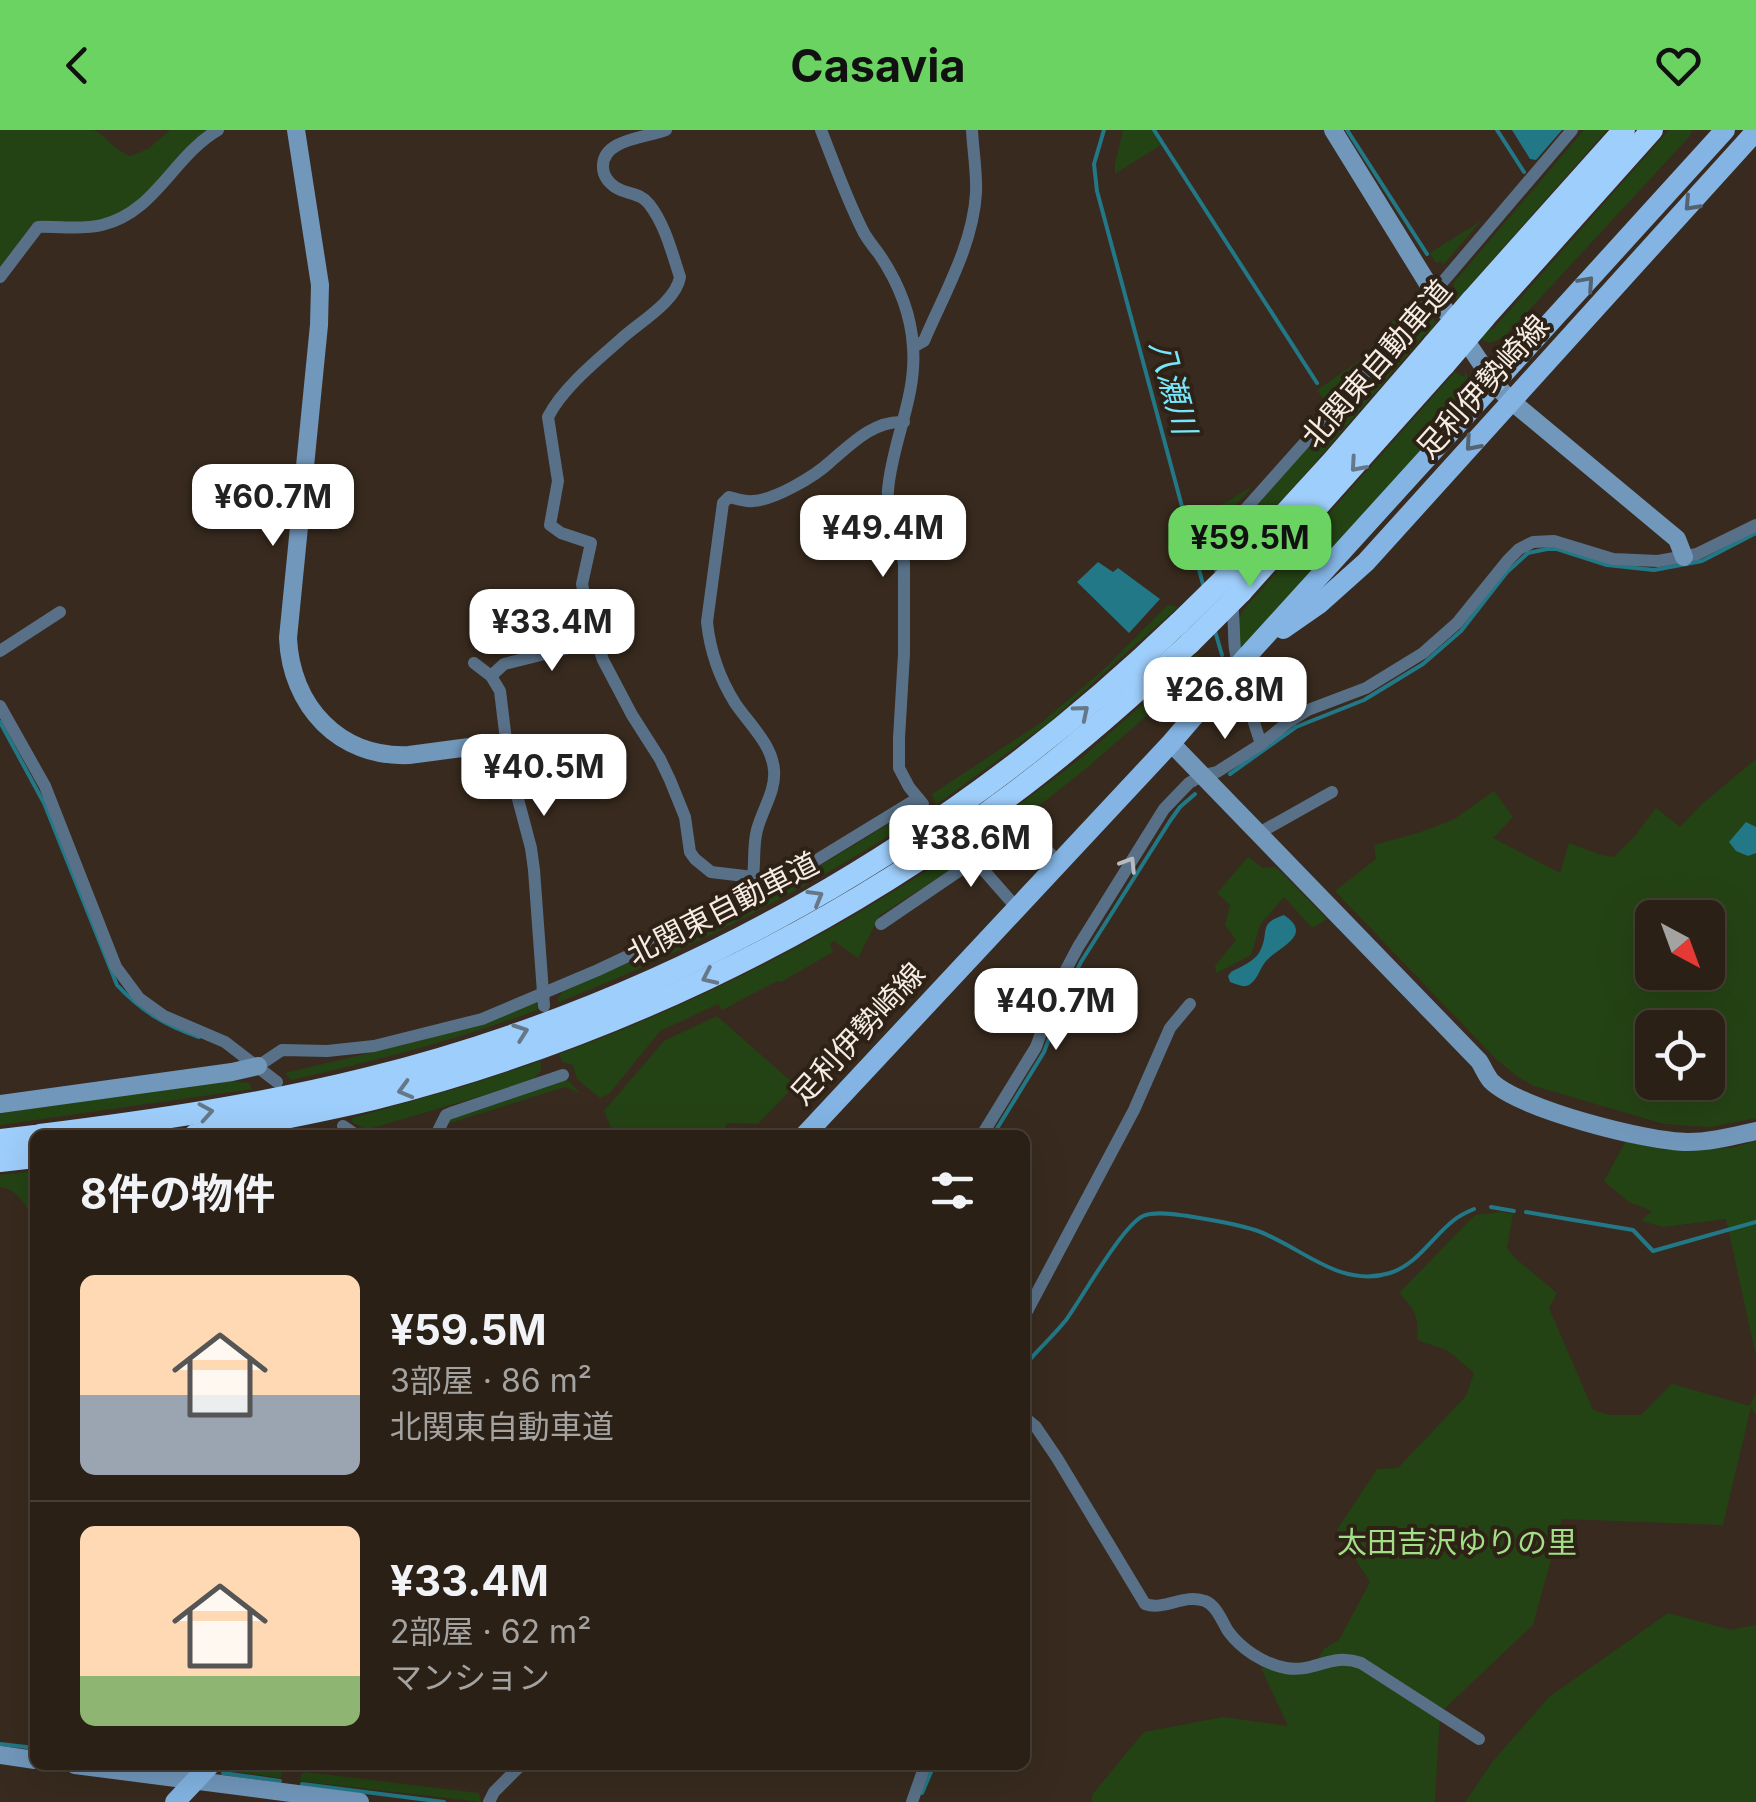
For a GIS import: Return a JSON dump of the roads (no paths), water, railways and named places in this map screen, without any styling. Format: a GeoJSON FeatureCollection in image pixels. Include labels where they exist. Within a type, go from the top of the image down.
{"type":"FeatureCollection","features":[{"type":"Feature","properties":{"kind":"highway","name":"北関東自動車道"},"geometry":{"type":"LineString","coordinates":[[221,1130],[324,1110],[448,1078],[619,1017],[739,963],[859,897],[1009,797],[1103,721],[1236,582],[1332,462],[1439,355],[1624,130]]}},
{"type":"Feature","properties":{"kind":"highway","name":"北関東自動車道"},"geometry":{"type":"LineString","coordinates":[[1478,309],[1652,130]]}},
{"type":"Feature","properties":{"kind":"highway","name":"北関東自動車道"},"geometry":{"type":"LineString","coordinates":[[75,1130],[195,1114],[370,1078],[503,1038],[678,969],[784,916],[928,828],[1184,633]]}},
{"type":"Feature","properties":{"kind":"highway","name":"北関東自動車道"},"geometry":{"type":"LineString","coordinates":[[0,1140],[30,1136]]}},
{"type":"Feature","properties":{"kind":"highway"},"geometry":{"type":"LineString","coordinates":[[0,1161],[30,1158]]}},
{"type":"Feature","properties":{"kind":"main road","name":"足利伊勢崎線"},"geometry":{"type":"LineString","coordinates":[[1239,666],[1261,644],[1344,583],[1756,131]]}},
{"type":"Feature","properties":{"kind":"main road","name":"足利伊勢崎線"},"geometry":{"type":"LineString","coordinates":[[811,1130],[1171,743],[1720,132]]}},
{"type":"Feature","properties":{"kind":"main road"},"geometry":{"type":"LineString","coordinates":[[175,1802],[203,1773]]}},
{"type":"Feature","properties":{"kind":"street"},"geometry":{"type":"LineString","coordinates":[[0,277],[38,227],[86,228],[135,212],[193,148],[218,130]]}},
{"type":"Feature","properties":{"kind":"street"},"geometry":{"type":"LineString","coordinates":[[296,130],[320,285],[288,638],[297,686],[327,728],[364,749],[408,756],[507,742]]}},
{"type":"Feature","properties":{"kind":"street"},"geometry":{"type":"LineString","coordinates":[[666,130],[615,145],[604,158],[603,166],[610,184],[628,194],[641,195],[648,202],[680,284],[672,296],[619,340],[562,396],[548,417],[558,481],[550,525],[561,534],[591,543],[582,584],[588,615],[603,660],[670,780],[685,817],[688,845],[695,860],[711,872],[754,877],[764,885],[774,886],[920,801],[900,768],[904,564],[890,520],[888,494],[914,364],[913,347],[901,296],[862,228],[821,130]]}},
{"type":"Feature","properties":{"kind":"street"},"geometry":{"type":"LineString","coordinates":[[913,347],[924,340],[962,256],[971,223],[976,192],[972,130]]}},
{"type":"Feature","properties":{"kind":"street"},"geometry":{"type":"LineString","coordinates":[[1333,130],[1495,384],[1677,539],[1684,557]]}},
{"type":"Feature","properties":{"kind":"street"},"geometry":{"type":"LineString","coordinates":[[1261,744],[1235,647],[1234,614],[1211,549],[1572,130]]}},
{"type":"Feature","properties":{"kind":"street"},"geometry":{"type":"LineString","coordinates":[[754,877],[755,834],[774,775],[763,741],[725,686],[708,636],[723,503],[729,498],[756,502],[767,498],[814,474],[857,437],[887,424],[904,422]]}},
{"type":"Feature","properties":{"kind":"street"},"geometry":{"type":"LineString","coordinates":[[985,1130],[1036,1047],[1078,947],[1164,808],[1189,783],[1218,772],[1308,710],[1380,681],[1436,644],[1508,560],[1533,542],[1554,541],[1598,556],[1658,561],[1708,549],[1756,524]]}},
{"type":"Feature","properties":{"kind":"street"},"geometry":{"type":"LineString","coordinates":[[0,651],[60,612]]}},
{"type":"Feature","properties":{"kind":"street"},"geometry":{"type":"LineString","coordinates":[[491,676],[504,664],[597,641]]}},
{"type":"Feature","properties":{"kind":"street"},"geometry":{"type":"LineString","coordinates":[[474,663],[491,676],[500,691],[514,790],[531,848],[544,999]]}},
{"type":"Feature","properties":{"kind":"street"},"geometry":{"type":"LineString","coordinates":[[0,706],[45,786],[125,982],[164,1016],[225,1042],[276,1082]]}},
{"type":"Feature","properties":{"kind":"street"},"geometry":{"type":"LineString","coordinates":[[1171,743],[1479,1061],[1490,1079],[1510,1094],[1556,1114],[1668,1141],[1716,1140],[1756,1131]]}},
{"type":"Feature","properties":{"kind":"street"},"geometry":{"type":"LineString","coordinates":[[1259,832],[1332,792]]}},
{"type":"Feature","properties":{"kind":"street"},"geometry":{"type":"LineString","coordinates":[[881,924],[1022,830],[1059,862]]}},
{"type":"Feature","properties":{"kind":"street"},"geometry":{"type":"LineString","coordinates":[[965,850],[1016,907]]}},
{"type":"Feature","properties":{"kind":"street"},"geometry":{"type":"LineString","coordinates":[[0,1104],[232,1072],[258,1066],[282,1050],[356,1049],[420,1036],[544,999],[662,940]]}},
{"type":"Feature","properties":{"kind":"street"},"geometry":{"type":"LineString","coordinates":[[1030,1306],[1134,1110],[1170,1028],[1190,1004]]}},
{"type":"Feature","properties":{"kind":"street"},"geometry":{"type":"LineString","coordinates":[[438,1130],[450,1113],[555,1073]]}},
{"type":"Feature","properties":{"kind":"street"},"geometry":{"type":"LineString","coordinates":[[343,1126],[349,1130]]}},
{"type":"Feature","properties":{"kind":"street"},"geometry":{"type":"LineString","coordinates":[[1030,1422],[1057,1458],[1144,1604],[1156,1608],[1192,1598],[1210,1603],[1244,1648],[1288,1669],[1341,1658],[1362,1663],[1480,1739]]}},
{"type":"Feature","properties":{"kind":"street"},"geometry":{"type":"LineString","coordinates":[[0,1755],[30,1759]]}},
{"type":"Feature","properties":{"kind":"street"},"geometry":{"type":"LineString","coordinates":[[150,1770],[203,1773],[360,1802]]}},
{"type":"Feature","properties":{"kind":"street"},"geometry":{"type":"LineString","coordinates":[[488,1802],[516,1770]]}},
{"type":"Feature","properties":{"kind":"street"},"geometry":{"type":"LineString","coordinates":[[912,1802],[923,1770]]}},
{"type":"Feature","properties":{"kind":"water"},"geometry":{"type":"Polygon","coordinates":[[[1512,130],[1562,130],[1536,160],[1530,159],[1512,130]]]}},
{"type":"Feature","properties":{"kind":"water"},"geometry":{"type":"Polygon","coordinates":[[[1098,562],[1113,572],[1118,568],[1160,599],[1129,633],[1077,582],[1098,562]]]}},
{"type":"Feature","properties":{"kind":"water"},"geometry":{"type":"Polygon","coordinates":[[[1746,822],[1756,827],[1756,853],[1748,856],[1736,851],[1729,842],[1746,822]]]}},
{"type":"Feature","properties":{"kind":"water"},"geometry":{"type":"Polygon","coordinates":[[[1284,915],[1296,929],[1292,940],[1266,961],[1249,985],[1230,982],[1231,972],[1259,953],[1270,922],[1284,915]]]}},
{"type":"Feature","properties":{"kind":"waterway","name":"八瀬川"},"geometry":{"type":"LineString","coordinates":[[1104,130],[1094,164],[1097,191],[1204,588]]}},
{"type":"Feature","properties":{"kind":"waterway"},"geometry":{"type":"LineString","coordinates":[[1154,130],[1317,383]]}},
{"type":"Feature","properties":{"kind":"waterway"},"geometry":{"type":"LineString","coordinates":[[1347,130],[1427,254]]}},
{"type":"Feature","properties":{"kind":"waterway"},"geometry":{"type":"LineString","coordinates":[[1497,130],[1524,172]]}},
{"type":"Feature","properties":{"kind":"waterway"},"geometry":{"type":"LineString","coordinates":[[1230,774],[1296,727],[1364,700],[1423,664],[1461,631],[1507,572],[1528,553],[1557,549],[1607,565],[1654,570],[1702,561],[1756,533]]}},
{"type":"Feature","properties":{"kind":"waterway","name":"八瀬川"},"geometry":{"type":"LineString","coordinates":[[1215,631],[1222,655]]}},
{"type":"Feature","properties":{"kind":"waterway"},"geometry":{"type":"LineString","coordinates":[[0,722],[44,803],[117,985],[155,1017],[199,1037]]}},
{"type":"Feature","properties":{"kind":"waterway"},"geometry":{"type":"LineString","coordinates":[[996,1130],[1044,1052],[1081,962],[1170,821],[1195,794]]}},
{"type":"Feature","properties":{"kind":"waterway"},"geometry":{"type":"LineString","coordinates":[[1491,1207],[1514,1211]]}},
{"type":"Feature","properties":{"kind":"waterway"},"geometry":{"type":"LineString","coordinates":[[1030,1360],[1066,1320],[1114,1248],[1143,1216],[1177,1214],[1247,1228],[1336,1270],[1371,1276],[1400,1269],[1454,1220],[1474,1209]]}},
{"type":"Feature","properties":{"kind":"waterway"},"geometry":{"type":"LineString","coordinates":[[1526,1212],[1633,1230],[1653,1251],[1756,1222]]}},
{"type":"Feature","properties":{"kind":"waterway"},"geometry":{"type":"LineString","coordinates":[[0,1744],[30,1747]]}},
{"type":"Feature","properties":{"kind":"waterway"},"geometry":{"type":"LineString","coordinates":[[922,1793],[932,1770]]}},
{"type":"Feature","properties":{"kind":"waterway"},"geometry":{"type":"LineString","coordinates":[[223,1773],[280,1781]]}},
{"type":"Feature","properties":{"kind":"waterway"},"geometry":{"type":"LineString","coordinates":[[302,1784],[444,1802]]}},
{"type":"Feature","properties":{"kind":"park label","name":"太田吉沢ゆりの里"},"geometry":{"type":"Point","coordinates":[1457,1543]}}]}
